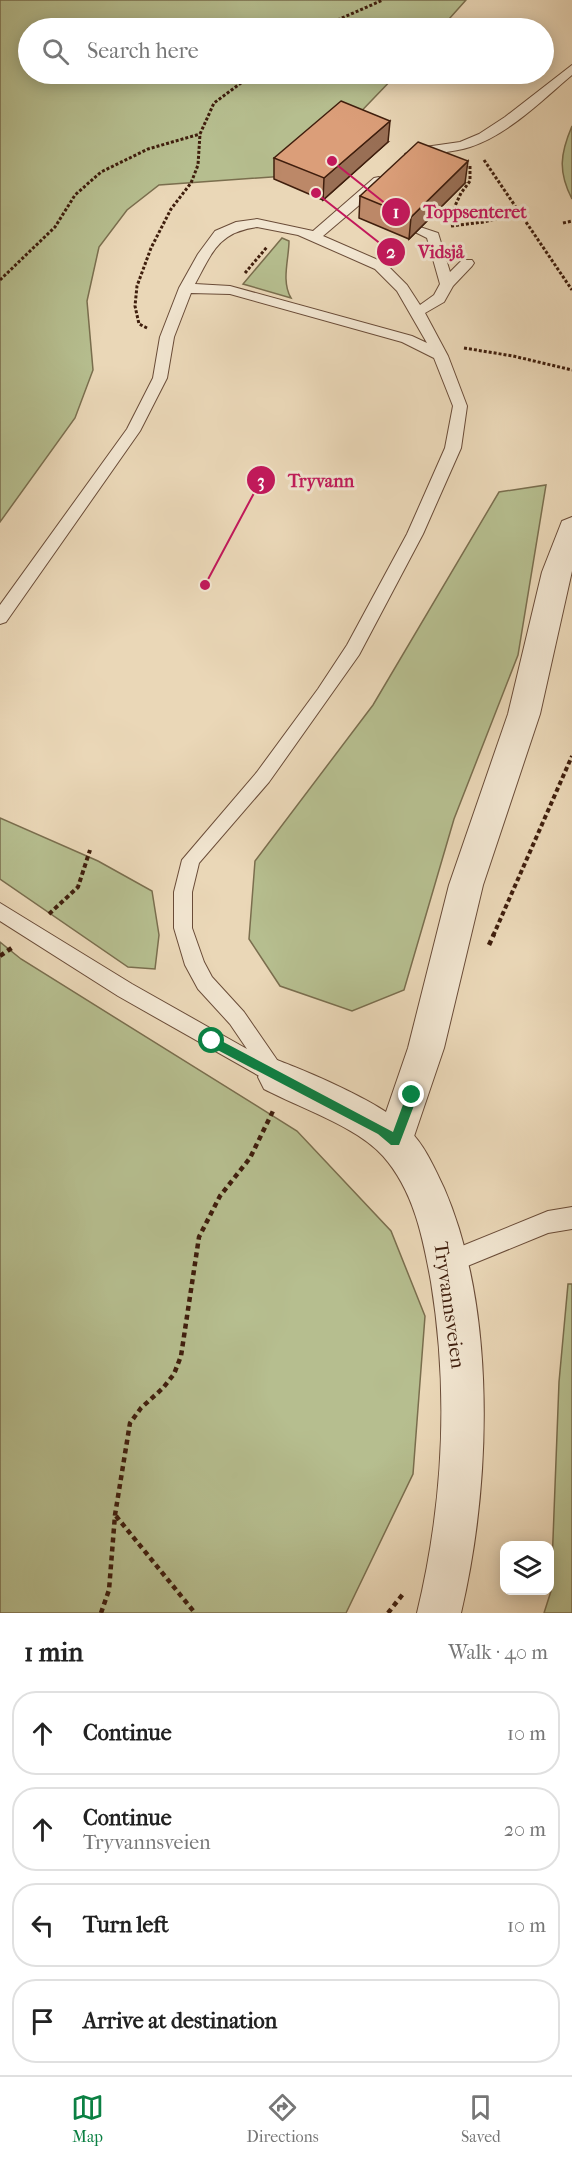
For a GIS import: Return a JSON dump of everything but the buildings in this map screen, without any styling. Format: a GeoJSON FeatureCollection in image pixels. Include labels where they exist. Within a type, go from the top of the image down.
{"type":"FeatureCollection","features":[{"type":"Feature","properties":{"kind":"street"},"geometry":{"type":"LineString","coordinates":[[395,1141],[426,1048],[466,885],[524,714],[557,572],[572,528]]}},
{"type":"Feature","properties":{"kind":"street","name":"Tryvannsveien"},"geometry":{"type":"LineString","coordinates":[[282,1080],[382,1131],[395,1141],[417,1169],[433,1203],[448,1263],[458,1333],[462,1442],[456,1533],[439,1613]]}},
{"type":"Feature","properties":{"kind":"lane"},"geometry":{"type":"LineString","coordinates":[[554,83],[572,69]]}},
{"type":"Feature","properties":{"kind":"lane"},"geometry":{"type":"LineString","coordinates":[[315,236],[397,165],[418,151],[457,148],[471,143],[500,125],[553,84]]}},
{"type":"Feature","properties":{"kind":"lane"},"geometry":{"type":"LineString","coordinates":[[0,618],[133,431],[160,378],[167,338],[186,288],[205,254],[220,234],[241,225],[257,223],[284,227],[315,236],[380,266],[402,288],[438,351],[460,406],[453,448],[415,534],[353,650],[263,777],[191,860],[185,878],[183,928],[195,965],[205,983],[237,1018],[282,1080]]}},
{"type":"Feature","properties":{"kind":"lane"},"geometry":{"type":"LineString","coordinates":[[416,311],[437,302],[445,292],[447,284],[433,236],[420,231]]}},
{"type":"Feature","properties":{"kind":"lane"},"geometry":{"type":"LineString","coordinates":[[447,284],[468,263]]}},
{"type":"Feature","properties":{"kind":"lane"},"geometry":{"type":"LineString","coordinates":[[186,288],[230,290],[407,339],[438,351]]}},
{"type":"Feature","properties":{"kind":"lane"},"geometry":{"type":"LineString","coordinates":[[0,911],[134,996],[282,1080]]}},
{"type":"Feature","properties":{"kind":"lane"},"geometry":{"type":"LineString","coordinates":[[448,1263],[548,1222],[572,1218]]}},
{"type":"Feature","properties":{"kind":"path"},"geometry":{"type":"LineString","coordinates":[[342,18],[383,0]]}},
{"type":"Feature","properties":{"kind":"path"},"geometry":{"type":"LineString","coordinates":[[167,338],[139,324],[135,306],[137,286],[151,248],[171,209],[191,183],[198,165],[200,134],[214,103],[240,84]]}},
{"type":"Feature","properties":{"kind":"path"},"geometry":{"type":"LineString","coordinates":[[0,280],[55,227],[75,195],[101,172],[148,150],[200,134]]}},
{"type":"Feature","properties":{"kind":"path"},"geometry":{"type":"LineString","coordinates":[[471,143],[470,181],[461,193],[445,226],[484,222],[520,213]]}},
{"type":"Feature","properties":{"kind":"path"},"geometry":{"type":"LineString","coordinates":[[471,143],[572,290]]}},
{"type":"Feature","properties":{"kind":"path"},"geometry":{"type":"LineString","coordinates":[[563,223],[572,221]]}},
{"type":"Feature","properties":{"kind":"path"},"geometry":{"type":"LineString","coordinates":[[230,290],[284,227]]}},
{"type":"Feature","properties":{"kind":"path"},"geometry":{"type":"LineString","coordinates":[[438,351],[513,356],[572,370]]}},
{"type":"Feature","properties":{"kind":"path"},"geometry":{"type":"LineString","coordinates":[[488,948],[572,756]]}},
{"type":"Feature","properties":{"kind":"path"},"geometry":{"type":"LineString","coordinates":[[37,935],[54,908],[78,887],[90,850]]}},
{"type":"Feature","properties":{"kind":"path"},"geometry":{"type":"LineString","coordinates":[[101,1613],[109,1590],[116,1515],[130,1423],[141,1408],[163,1388],[174,1374],[181,1356],[199,1237],[220,1196],[250,1158],[282,1080]]}},
{"type":"Feature","properties":{"kind":"path"},"geometry":{"type":"LineString","coordinates":[[116,1515],[195,1613]]}},
{"type":"Feature","properties":{"kind":"green space"},"geometry":{"type":"Polygon","coordinates":[[[0,0],[466,0],[450,18],[18,18],[18,84],[387,84],[300,175],[159,185],[127,210],[99,247],[87,301],[93,370],[75,418],[0,522],[0,0]]]}},
{"type":"Feature","properties":{"kind":"green space"},"geometry":{"type":"Polygon","coordinates":[[[572,126],[572,199],[564,180],[562,163],[565,145],[572,126]]]}},
{"type":"Feature","properties":{"kind":"green space"},"geometry":{"type":"Polygon","coordinates":[[[282,238],[289,241],[286,284],[291,298],[243,284],[282,238]]]}},
{"type":"Feature","properties":{"kind":"green space"},"geometry":{"type":"Polygon","coordinates":[[[546,485],[518,655],[454,819],[404,990],[352,1011],[280,986],[249,939],[255,861],[373,705],[499,492],[546,485]]]}},
{"type":"Feature","properties":{"kind":"green space"},"geometry":{"type":"Polygon","coordinates":[[[0,818],[98,861],[152,891],[159,935],[155,969],[128,967],[0,879],[0,818]]]}},
{"type":"Feature","properties":{"kind":"green space"},"geometry":{"type":"Polygon","coordinates":[[[0,942],[21,959],[297,1131],[391,1231],[425,1316],[413,1474],[346,1613],[0,1613],[0,942]]]}},
{"type":"Feature","properties":{"kind":"green space"},"geometry":{"type":"Polygon","coordinates":[[[568,1284],[572,1284],[572,1613],[544,1613],[550,1595],[554,1595],[553,1541],[559,1382],[568,1284]]]}},
{"type":"Feature","properties":{"kind":"place","name":"Toppsenteret"},"geometry":{"type":"Point","coordinates":[332,161]}},
{"type":"Feature","properties":{"kind":"place","name":"Vidsjå"},"geometry":{"type":"Point","coordinates":[316,193]}},
{"type":"Feature","properties":{"kind":"place","name":"Tryvann"},"geometry":{"type":"Point","coordinates":[205,585]}},
{"type":"Feature","properties":{"kind":"route"},"geometry":{"type":"LineString","coordinates":[[212,1041],[287,1083],[382,1131],[395,1141],[412,1095]]}}]}
